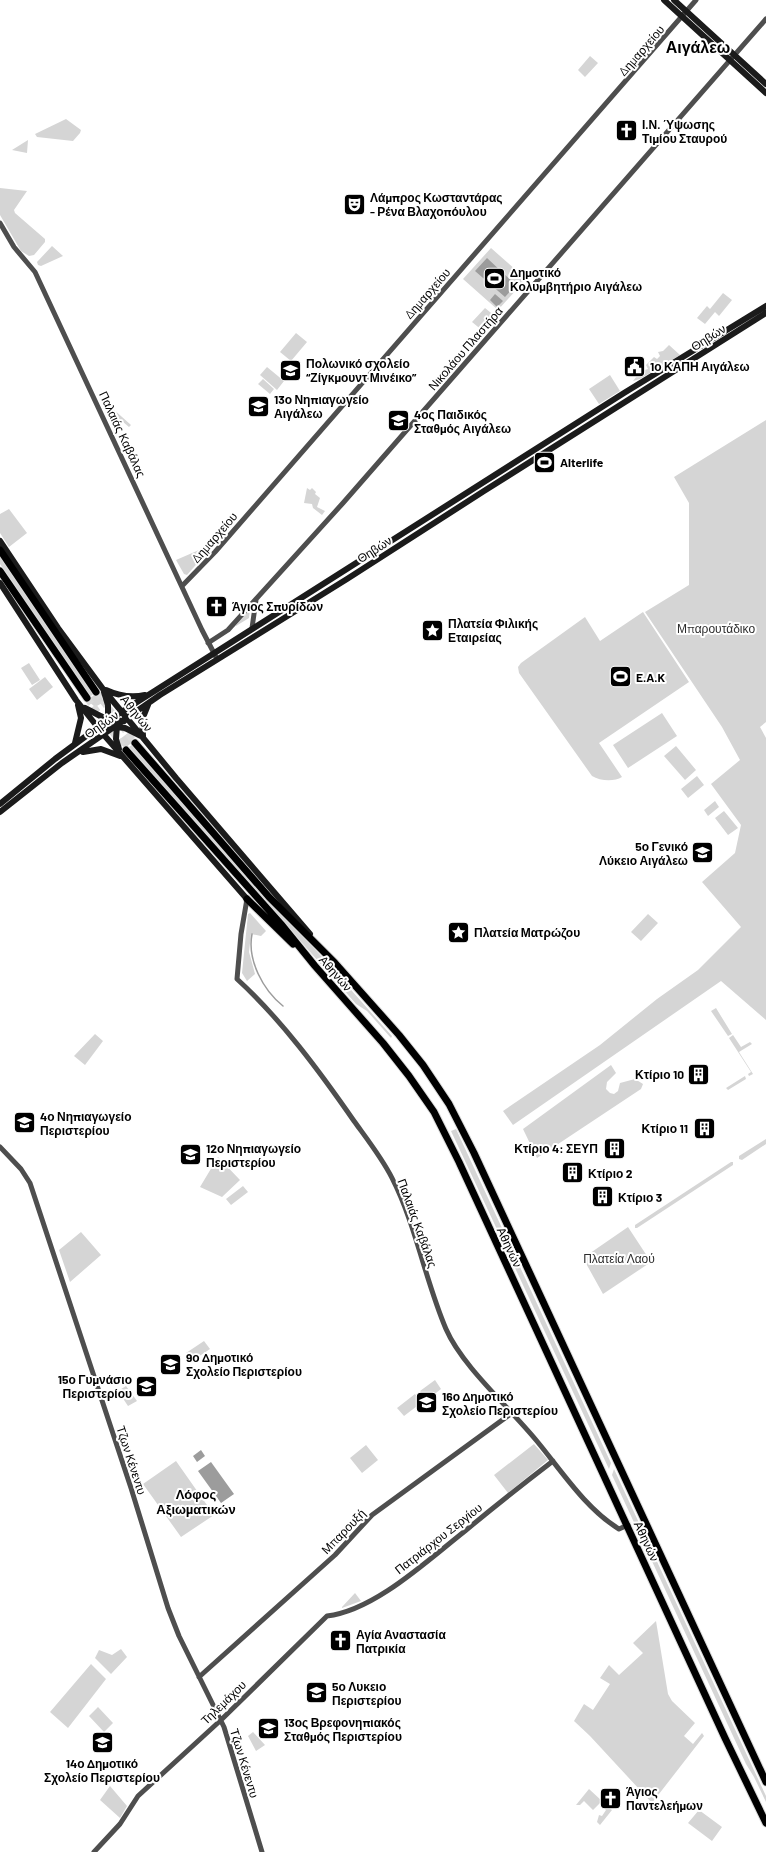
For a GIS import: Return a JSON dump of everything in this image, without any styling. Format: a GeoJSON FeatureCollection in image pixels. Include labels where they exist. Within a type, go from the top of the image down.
{"type":"FeatureCollection","features":[{"type":"Feature","properties":{"kind":"highway"},"geometry":{"type":"LineString","coordinates":[[0,550],[96,692]]}},
{"type":"Feature","properties":{"kind":"highway"},"geometry":{"type":"LineString","coordinates":[[0,571],[87,698]]}},
{"type":"Feature","properties":{"kind":"highway","name":"Αθηνών"},"geometry":{"type":"LineString","coordinates":[[135,742],[274,902],[335,963],[399,1035],[437,1085],[461,1125],[766,1782]]}},
{"type":"Feature","properties":{"kind":"highway","name":"Αθηνών"},"geometry":{"type":"LineString","coordinates":[[126,750],[281,924],[315,966],[383,1043],[409,1076],[434,1112],[446,1133],[725,1738],[766,1823]]}},
{"type":"Feature","properties":{"kind":"highway"},"geometry":{"type":"LineString","coordinates":[[248,899],[315,966]]}},
{"type":"Feature","properties":{"kind":"highway"},"geometry":{"type":"LineString","coordinates":[[318,943],[335,963]]}},
{"type":"Feature","properties":{"kind":"main road"},"geometry":{"type":"LineString","coordinates":[[664,0],[685,14]]}},
{"type":"Feature","properties":{"kind":"main road"},"geometry":{"type":"LineString","coordinates":[[674,0],[685,14],[732,58],[766,93]]}},
{"type":"Feature","properties":{"kind":"main road"},"geometry":{"type":"LineString","coordinates":[[732,58],[766,84]]}},
{"type":"Feature","properties":{"kind":"main road","name":"Θηβών"},"geometry":{"type":"LineString","coordinates":[[108,722],[211,648],[252,628],[766,306]]}},
{"type":"Feature","properties":{"kind":"main road","name":"Θηβών"},"geometry":{"type":"LineString","coordinates":[[0,812],[75,754],[149,703],[766,313]]}},
{"type":"Feature","properties":{"kind":"main road","name":"Αθηνών"},"geometry":{"type":"LineString","coordinates":[[0,541],[58,628],[121,712],[122,721],[144,738],[176,778],[318,943]]}},
{"type":"Feature","properties":{"kind":"main road"},"geometry":{"type":"LineString","coordinates":[[0,583],[76,700],[106,734],[124,758],[248,899]]}},
{"type":"Feature","properties":{"kind":"main road"},"geometry":{"type":"LineString","coordinates":[[103,689],[117,695],[130,697],[149,694]]}},
{"type":"Feature","properties":{"kind":"main road"},"geometry":{"type":"LineString","coordinates":[[103,689],[108,705],[106,734]]}},
{"type":"Feature","properties":{"kind":"main road"},"geometry":{"type":"LineString","coordinates":[[76,700],[108,722]]}},
{"type":"Feature","properties":{"kind":"main road"},"geometry":{"type":"LineString","coordinates":[[75,743],[81,718],[76,700]]}},
{"type":"Feature","properties":{"kind":"main road"},"geometry":{"type":"LineString","coordinates":[[144,738],[142,724],[149,703]]}},
{"type":"Feature","properties":{"kind":"main road"},"geometry":{"type":"LineString","coordinates":[[121,712],[122,721],[116,742],[124,758]]}},
{"type":"Feature","properties":{"kind":"main road"},"geometry":{"type":"LineString","coordinates":[[99,726],[108,722],[122,721]]}},
{"type":"Feature","properties":{"kind":"main road"},"geometry":{"type":"LineString","coordinates":[[122,721],[130,730],[144,738]]}},
{"type":"Feature","properties":{"kind":"main road","name":"Θηβών"},"geometry":{"type":"LineString","coordinates":[[0,804],[75,743],[99,726]]}},
{"type":"Feature","properties":{"kind":"main road"},"geometry":{"type":"LineString","coordinates":[[75,754],[89,750],[101,749],[124,758]]}},
{"type":"Feature","properties":{"kind":"street","name":"Δημαρχείου"},"geometry":{"type":"LineString","coordinates":[[182,586],[205,562],[696,0]]}},
{"type":"Feature","properties":{"kind":"street","name":"Νικολάου Πλαστήρα"},"geometry":{"type":"LineString","coordinates":[[211,648],[343,503],[766,20]]}},
{"type":"Feature","properties":{"kind":"street","name":"Παλαιάς Καβάλας"},"geometry":{"type":"LineString","coordinates":[[0,223],[13,246],[35,272],[217,660]]}},
{"type":"Feature","properties":{"kind":"street"},"geometry":{"type":"LineString","coordinates":[[252,628],[257,599]]}},
{"type":"Feature","properties":{"kind":"street","name":"Παλαιάς Καβάλας"},"geometry":{"type":"LineString","coordinates":[[248,899],[241,934],[237,979],[305,1055],[335,1094],[389,1172],[403,1203],[446,1330],[468,1363],[596,1511],[608,1523],[619,1529],[628,1525]]}},
{"type":"Feature","properties":{"kind":"street","name":"Τζων Κένεντυ"},"geometry":{"type":"LineString","coordinates":[[0,1147],[21,1169],[30,1183],[131,1488],[168,1608],[179,1636],[221,1720],[234,1757],[262,1852]]}},
{"type":"Feature","properties":{"kind":"street","name":"Μπαρουξή"},"geometry":{"type":"LineString","coordinates":[[199,1677],[335,1555],[372,1515],[512,1413]]}},
{"type":"Feature","properties":{"kind":"street","name":"Πατριάρχου Σεργίου"},"geometry":{"type":"LineString","coordinates":[[327,1616],[346,1613],[374,1599],[416,1569],[552,1461]]}},
{"type":"Feature","properties":{"kind":"street","name":"Τηλεμάχου"},"geometry":{"type":"LineString","coordinates":[[94,1852],[120,1824],[132,1802],[160,1774],[221,1720],[327,1616]]}},
{"type":"Feature","properties":{"kind":"green space"},"geometry":{"type":"Polygon","coordinates":[[[590,56],[598,63],[585,77],[578,70],[590,56]]]}},
{"type":"Feature","properties":{"kind":"green space"},"geometry":{"type":"Polygon","coordinates":[[[66,119],[81,130],[73,141],[37,137],[35,134],[66,119]]]}},
{"type":"Feature","properties":{"kind":"green space"},"geometry":{"type":"Polygon","coordinates":[[[28,140],[27,153],[12,150],[28,140]]]}},
{"type":"Feature","properties":{"kind":"green space"},"geometry":{"type":"Polygon","coordinates":[[[0,188],[27,191],[14,210],[15,213],[45,239],[45,242],[34,255],[29,256],[21,251],[0,215],[0,188]]]}},
{"type":"Feature","properties":{"kind":"green space"},"geometry":{"type":"Polygon","coordinates":[[[52,246],[63,256],[41,266],[38,265],[37,262],[52,246]]]}},
{"type":"Feature","properties":{"kind":"green space","name":"Δημοτικό Κολυμβητήριο Αιγάλεω"},"geometry":{"type":"Polygon","coordinates":[[[491,248],[526,279],[498,310],[463,279],[491,248]]]}},
{"type":"Feature","properties":{"kind":"green space"},"geometry":{"type":"Polygon","coordinates":[[[723,293],[732,300],[719,316],[715,312],[705,324],[697,318],[707,306],[710,309],[723,293]]]}},
{"type":"Feature","properties":{"kind":"green space"},"geometry":{"type":"Polygon","coordinates":[[[485,308],[496,317],[483,331],[472,322],[485,308]]]}},
{"type":"Feature","properties":{"kind":"green space"},"geometry":{"type":"Polygon","coordinates":[[[296,333],[307,342],[291,361],[280,352],[296,333]]]}},
{"type":"Feature","properties":{"kind":"green space"},"geometry":{"type":"Polygon","coordinates":[[[669,345],[680,355],[640,379],[633,381],[641,371],[648,369],[646,365],[654,357],[657,359],[660,356],[658,352],[663,351],[669,345]]]}},
{"type":"Feature","properties":{"kind":"green space"},"geometry":{"type":"Polygon","coordinates":[[[267,367],[284,381],[277,390],[260,375],[267,367]]]}},
{"type":"Feature","properties":{"kind":"green space"},"geometry":{"type":"Polygon","coordinates":[[[610,375],[620,391],[599,404],[589,389],[610,375]]]}},
{"type":"Feature","properties":{"kind":"green space"},"geometry":{"type":"Polygon","coordinates":[[[263,379],[274,389],[270,394],[258,384],[263,379]]]}},
{"type":"Feature","properties":{"kind":"green space"},"geometry":{"type":"Polygon","coordinates":[[[103,400],[131,425],[129,427],[116,416],[111,421],[107,414],[112,411],[102,402],[103,400]]]}},
{"type":"Feature","properties":{"kind":"green space","name":"Μπαρουτάδικο"},"geometry":{"type":"Polygon","coordinates":[[[766,420],[766,722],[760,727],[766,738],[766,1020],[721,981],[513,1125],[503,1111],[600,1045],[657,999],[698,970],[741,927],[702,882],[735,853],[741,825],[711,784],[740,760],[722,727],[645,612],[689,585],[689,503],[674,477],[766,420]]]}},
{"type":"Feature","properties":{"kind":"green space"},"geometry":{"type":"Polygon","coordinates":[[[307,488],[310,490],[312,488],[316,492],[315,494],[320,498],[317,507],[325,511],[322,515],[313,508],[312,504],[304,503],[307,488]]]}},
{"type":"Feature","properties":{"kind":"green space"},"geometry":{"type":"Polygon","coordinates":[[[9,509],[27,533],[9,547],[0,533],[0,514],[9,509]]]}},
{"type":"Feature","properties":{"kind":"green space"},"geometry":{"type":"Polygon","coordinates":[[[206,547],[208,551],[187,575],[184,574],[176,560],[206,547]]]}},
{"type":"Feature","properties":{"kind":"green space"},"geometry":{"type":"Polygon","coordinates":[[[0,556],[93,694],[90,697],[0,564],[0,556]]]}},
{"type":"Feature","properties":{"kind":"green space"},"geometry":{"type":"Polygon","coordinates":[[[250,610],[249,618],[236,626],[236,625],[250,610]]]}},
{"type":"Feature","properties":{"kind":"green space","name":"E.A.K"},"geometry":{"type":"Polygon","coordinates":[[[643,612],[689,682],[599,743],[622,777],[611,780],[599,779],[592,776],[519,673],[518,667],[521,663],[585,617],[600,641],[643,612]]]}},
{"type":"Feature","properties":{"kind":"green space"},"geometry":{"type":"Polygon","coordinates":[[[29,663],[40,680],[32,685],[21,668],[29,663]]]}},
{"type":"Feature","properties":{"kind":"green space"},"geometry":{"type":"Polygon","coordinates":[[[45,677],[53,687],[37,700],[29,689],[45,677]]]}},
{"type":"Feature","properties":{"kind":"green space"},"geometry":{"type":"Polygon","coordinates":[[[99,692],[104,702],[95,707],[87,700],[99,692]]]}},
{"type":"Feature","properties":{"kind":"green space"},"geometry":{"type":"Polygon","coordinates":[[[662,713],[677,736],[628,768],[613,745],[662,713]]]}},
{"type":"Feature","properties":{"kind":"green space"},"geometry":{"type":"Polygon","coordinates":[[[128,733],[135,740],[124,749],[120,739],[128,733]]]}},
{"type":"Feature","properties":{"kind":"green space"},"geometry":{"type":"Polygon","coordinates":[[[133,744],[392,1036],[391,1038],[367,1011],[356,1004],[129,747],[133,744]]]}},
{"type":"Feature","properties":{"kind":"green space"},"geometry":{"type":"Polygon","coordinates":[[[676,746],[696,770],[685,780],[664,756],[676,746]]]}},
{"type":"Feature","properties":{"kind":"green space"},"geometry":{"type":"Polygon","coordinates":[[[697,776],[704,785],[688,798],[681,789],[697,776]]]}},
{"type":"Feature","properties":{"kind":"green space"},"geometry":{"type":"Polygon","coordinates":[[[715,801],[719,807],[708,816],[704,810],[715,801]]]}},
{"type":"Feature","properties":{"kind":"green space"},"geometry":{"type":"Polygon","coordinates":[[[724,811],[738,828],[728,835],[715,818],[724,811]]]}},
{"type":"Feature","properties":{"kind":"green space"},"geometry":{"type":"Polygon","coordinates":[[[250,913],[266,931],[261,936],[251,934],[249,952],[255,974],[247,981],[242,973],[248,914],[250,913]]]}},
{"type":"Feature","properties":{"kind":"green space"},"geometry":{"type":"Polygon","coordinates":[[[648,914],[658,923],[641,941],[631,932],[648,914]]]}},
{"type":"Feature","properties":{"kind":"green space"},"geometry":{"type":"Polygon","coordinates":[[[716,1008],[732,1034],[728,1036],[711,1011],[716,1008]]]}},
{"type":"Feature","properties":{"kind":"green space"},"geometry":{"type":"Polygon","coordinates":[[[95,1034],[103,1041],[85,1065],[74,1056],[95,1034]]]}},
{"type":"Feature","properties":{"kind":"green space"},"geometry":{"type":"Polygon","coordinates":[[[733,1035],[741,1047],[750,1042],[752,1044],[739,1052],[753,1074],[749,1076],[748,1074],[751,1072],[729,1038],[733,1035]]]}},
{"type":"Feature","properties":{"kind":"green space"},"geometry":{"type":"Polygon","coordinates":[[[611,1065],[616,1073],[607,1082],[606,1089],[610,1093],[614,1094],[618,1091],[620,1083],[635,1079],[643,1084],[641,1089],[537,1158],[523,1129],[611,1065]]]}},
{"type":"Feature","properties":{"kind":"green space"},"geometry":{"type":"Polygon","coordinates":[[[745,1076],[746,1079],[728,1090],[726,1088],[745,1076]]]}},
{"type":"Feature","properties":{"kind":"green space"},"geometry":{"type":"Polygon","coordinates":[[[456,1129],[611,1463],[609,1469],[451,1131],[456,1129]]]}},
{"type":"Feature","properties":{"kind":"green space"},"geometry":{"type":"Polygon","coordinates":[[[766,1139],[766,1144],[742,1160],[739,1159],[739,1156],[766,1139]]]}},
{"type":"Feature","properties":{"kind":"green space"},"geometry":{"type":"Polygon","coordinates":[[[218,1157],[240,1180],[222,1197],[200,1187],[218,1157]]]}},
{"type":"Feature","properties":{"kind":"green space"},"geometry":{"type":"Polygon","coordinates":[[[733,1162],[733,1165],[635,1228],[635,1225],[733,1162]]]}},
{"type":"Feature","properties":{"kind":"green space"},"geometry":{"type":"Polygon","coordinates":[[[243,1186],[248,1192],[231,1205],[226,1199],[243,1186]]]}},
{"type":"Feature","properties":{"kind":"green space","name":"Πλατεία Λαού"},"geometry":{"type":"Polygon","coordinates":[[[628,1227],[651,1262],[603,1294],[583,1258],[628,1227]]]}},
{"type":"Feature","properties":{"kind":"green space"},"geometry":{"type":"Polygon","coordinates":[[[81,1232],[101,1255],[70,1282],[59,1250],[81,1232]]]}},
{"type":"Feature","properties":{"kind":"green space"},"geometry":{"type":"Polygon","coordinates":[[[204,1341],[210,1349],[192,1361],[186,1353],[204,1341]]]}},
{"type":"Feature","properties":{"kind":"green space"},"geometry":{"type":"Polygon","coordinates":[[[435,1380],[441,1389],[427,1400],[420,1391],[435,1380]]]}},
{"type":"Feature","properties":{"kind":"green space"},"geometry":{"type":"Polygon","coordinates":[[[126,1386],[137,1401],[128,1406],[118,1391],[126,1386]]]}},
{"type":"Feature","properties":{"kind":"green space"},"geometry":{"type":"Polygon","coordinates":[[[415,1394],[421,1403],[404,1416],[397,1408],[415,1394]]]}},
{"type":"Feature","properties":{"kind":"green space"},"geometry":{"type":"Polygon","coordinates":[[[534,1444],[548,1460],[508,1493],[494,1475],[534,1444]]]}},
{"type":"Feature","properties":{"kind":"green space"},"geometry":{"type":"Polygon","coordinates":[[[366,1445],[378,1460],[362,1473],[350,1458],[366,1445]]]}},
{"type":"Feature","properties":{"kind":"green space"},"geometry":{"type":"Polygon","coordinates":[[[176,1461],[214,1515],[181,1537],[143,1484],[176,1461]]]}},
{"type":"Feature","properties":{"kind":"green space"},"geometry":{"type":"Polygon","coordinates":[[[614,1469],[766,1796],[766,1802],[746,1764],[612,1475],[614,1469]]]}},
{"type":"Feature","properties":{"kind":"green space"},"geometry":{"type":"Polygon","coordinates":[[[355,1593],[361,1601],[342,1608],[342,1607],[355,1593]]]}},
{"type":"Feature","properties":{"kind":"green space"},"geometry":{"type":"Polygon","coordinates":[[[656,1621],[668,1694],[672,1701],[695,1723],[684,1736],[693,1744],[702,1733],[704,1736],[652,1803],[590,1736],[574,1721],[584,1704],[593,1710],[610,1684],[600,1678],[609,1665],[619,1675],[643,1653],[633,1643],[656,1621]]]}},
{"type":"Feature","properties":{"kind":"green space"},"geometry":{"type":"Polygon","coordinates":[[[121,1649],[127,1657],[111,1674],[95,1658],[99,1650],[112,1655],[121,1649]]]}},
{"type":"Feature","properties":{"kind":"green space"},"geometry":{"type":"Polygon","coordinates":[[[91,1664],[106,1679],[68,1728],[50,1712],[91,1664]]]}},
{"type":"Feature","properties":{"kind":"green space"},"geometry":{"type":"Polygon","coordinates":[[[98,1707],[113,1723],[104,1732],[89,1716],[98,1707]]]}},
{"type":"Feature","properties":{"kind":"green space"},"geometry":{"type":"Polygon","coordinates":[[[253,1732],[265,1745],[256,1751],[248,1736],[253,1732]]]}},
{"type":"Feature","properties":{"kind":"green space"},"geometry":{"type":"Polygon","coordinates":[[[110,1786],[127,1806],[120,1818],[100,1800],[110,1786]]]}},
{"type":"Feature","properties":{"kind":"green space"},"geometry":{"type":"Polygon","coordinates":[[[589,1789],[602,1801],[593,1810],[584,1801],[580,1805],[576,1805],[589,1789]]]}},
{"type":"Feature","properties":{"kind":"green space"},"geometry":{"type":"Polygon","coordinates":[[[606,1805],[612,1810],[600,1825],[597,1822],[599,1815],[602,1816],[606,1810],[603,1807],[606,1805]]]}},
{"type":"Feature","properties":{"kind":"green space"},"geometry":{"type":"Polygon","coordinates":[[[699,1810],[722,1827],[712,1841],[688,1823],[699,1810]]]}},
{"type":"Feature","properties":{"kind":"shaded area"},"geometry":{"type":"Polygon","coordinates":[[[487,258],[516,285],[505,297],[475,271],[487,258]]]}},
{"type":"Feature","properties":{"kind":"shaded area"},"geometry":{"type":"Polygon","coordinates":[[[495,294],[503,301],[497,307],[490,300],[495,294]]]}},
{"type":"Feature","properties":{"kind":"shaded area"},"geometry":{"type":"Polygon","coordinates":[[[201,1450],[205,1456],[197,1462],[193,1456],[201,1450]]]}},
{"type":"Feature","properties":{"kind":"shaded area"},"geometry":{"type":"Polygon","coordinates":[[[211,1462],[234,1494],[221,1503],[198,1471],[211,1462]]]}},
{"type":"Feature","properties":{"kind":"waterway"},"geometry":{"type":"LineString","coordinates":[[252,934],[252,954],[258,974],[269,992],[283,1006]]}},
{"type":"Feature","properties":{"kind":"tunnel"},"geometry":{"type":"LineString","coordinates":[[96,692],[135,743]]}},
{"type":"Feature","properties":{"kind":"tunnel"},"geometry":{"type":"LineString","coordinates":[[87,698],[126,750]]}},
{"type":"Feature","properties":{"kind":"place","name":"Ι.Ν. Ύψωσης Τιμίου Σταυρού"},"geometry":{"type":"Point","coordinates":[627,131]}},
{"type":"Feature","properties":{"kind":"place","name":"Λάμπρος Κωσταντάρας - Ρένα Βλαχοπόυλου"},"geometry":{"type":"Point","coordinates":[354,204]}},
{"type":"Feature","properties":{"kind":"place","name":"Δημοτικό Κολυμβητήριο Αιγάλεω"},"geometry":{"type":"Point","coordinates":[495,279]}},
{"type":"Feature","properties":{"kind":"place","name":"1ο ΚΑΠΗ Αιγάλεω"},"geometry":{"type":"Point","coordinates":[634,366]}},
{"type":"Feature","properties":{"kind":"place","name":"Πολωνικό σχολείο “Ζίγκμουντ Μινέικο”"},"geometry":{"type":"Point","coordinates":[290,370]}},
{"type":"Feature","properties":{"kind":"place","name":"13ο Νηπιαγωγείο Αιγάλεω"},"geometry":{"type":"Point","coordinates":[259,406]}},
{"type":"Feature","properties":{"kind":"place","name":"4ος Παιδικός Σταθμός Αιγάλεω"},"geometry":{"type":"Point","coordinates":[399,421]}},
{"type":"Feature","properties":{"kind":"place","name":"Alterlife"},"geometry":{"type":"Point","coordinates":[545,462]}},
{"type":"Feature","properties":{"kind":"place","name":"Άγιος Σπυρίδων"},"geometry":{"type":"Point","coordinates":[216,606]}},
{"type":"Feature","properties":{"kind":"place","name":"Πλατεία Φιλικής Εταιρείας"},"geometry":{"type":"Point","coordinates":[433,630]}},
{"type":"Feature","properties":{"kind":"place","name":"E.A.K"},"geometry":{"type":"Point","coordinates":[620,677]}},
{"type":"Feature","properties":{"kind":"place","name":"5ο Γενικό Λύκειο Αιγάλεω"},"geometry":{"type":"Point","coordinates":[703,853]}},
{"type":"Feature","properties":{"kind":"place","name":"Πλατεία Ματρώζου"},"geometry":{"type":"Point","coordinates":[458,932]}},
{"type":"Feature","properties":{"kind":"place","name":"Κτίριο 10"},"geometry":{"type":"Point","coordinates":[699,1074]}},
{"type":"Feature","properties":{"kind":"place","name":"4ο Νηπιαγωγείο Περιστερίου"},"geometry":{"type":"Point","coordinates":[25,1123]}},
{"type":"Feature","properties":{"kind":"place","name":"Κτίριο 11"},"geometry":{"type":"Point","coordinates":[704,1128]}},
{"type":"Feature","properties":{"kind":"place","name":"Κτίριο 4: ΣΕΥΠ"},"geometry":{"type":"Point","coordinates":[614,1148]}},
{"type":"Feature","properties":{"kind":"place","name":"12ο Νηπιαγωγείο Περιστερίου"},"geometry":{"type":"Point","coordinates":[190,1155]}},
{"type":"Feature","properties":{"kind":"place","name":"Κτίριο 2"},"geometry":{"type":"Point","coordinates":[572,1173]}},
{"type":"Feature","properties":{"kind":"place","name":"Κτίριο 3"},"geometry":{"type":"Point","coordinates":[602,1197]}},
{"type":"Feature","properties":{"kind":"place","name":"9ο Δημοτικό Σχολείο Περιστερίου"},"geometry":{"type":"Point","coordinates":[171,1364]}},
{"type":"Feature","properties":{"kind":"place","name":"15ο Γυμνάσιο Περιστερίου"},"geometry":{"type":"Point","coordinates":[147,1386]}},
{"type":"Feature","properties":{"kind":"place","name":"16ο Δημοτικό Σχολείο Περιστερίου"},"geometry":{"type":"Point","coordinates":[426,1403]}},
{"type":"Feature","properties":{"kind":"place","name":"Αγία Αναστασία Πατρικία"},"geometry":{"type":"Point","coordinates":[341,1641]}},
{"type":"Feature","properties":{"kind":"place","name":"5ο Λυκειο Περιστερίου"},"geometry":{"type":"Point","coordinates":[316,1693]}},
{"type":"Feature","properties":{"kind":"place","name":"13ος Βρεφονηπιακός Σταθμός Περιστερίου"},"geometry":{"type":"Point","coordinates":[268,1729]}},
{"type":"Feature","properties":{"kind":"place","name":"14ο Δημοτικό Σχολείο Περιστερίου"},"geometry":{"type":"Point","coordinates":[102,1742]}},
{"type":"Feature","properties":{"kind":"place","name":"Άγιος Παντελεήμων"},"geometry":{"type":"Point","coordinates":[610,1798]}},
{"type":"Feature","properties":{"kind":"district","name":"Αιγάλεω"},"geometry":{"type":"Point","coordinates":[698,46]}},
{"type":"Feature","properties":{"kind":"district","name":"Λόφος Αξιωματικών"},"geometry":{"type":"Point","coordinates":[196,1502]}}]}
